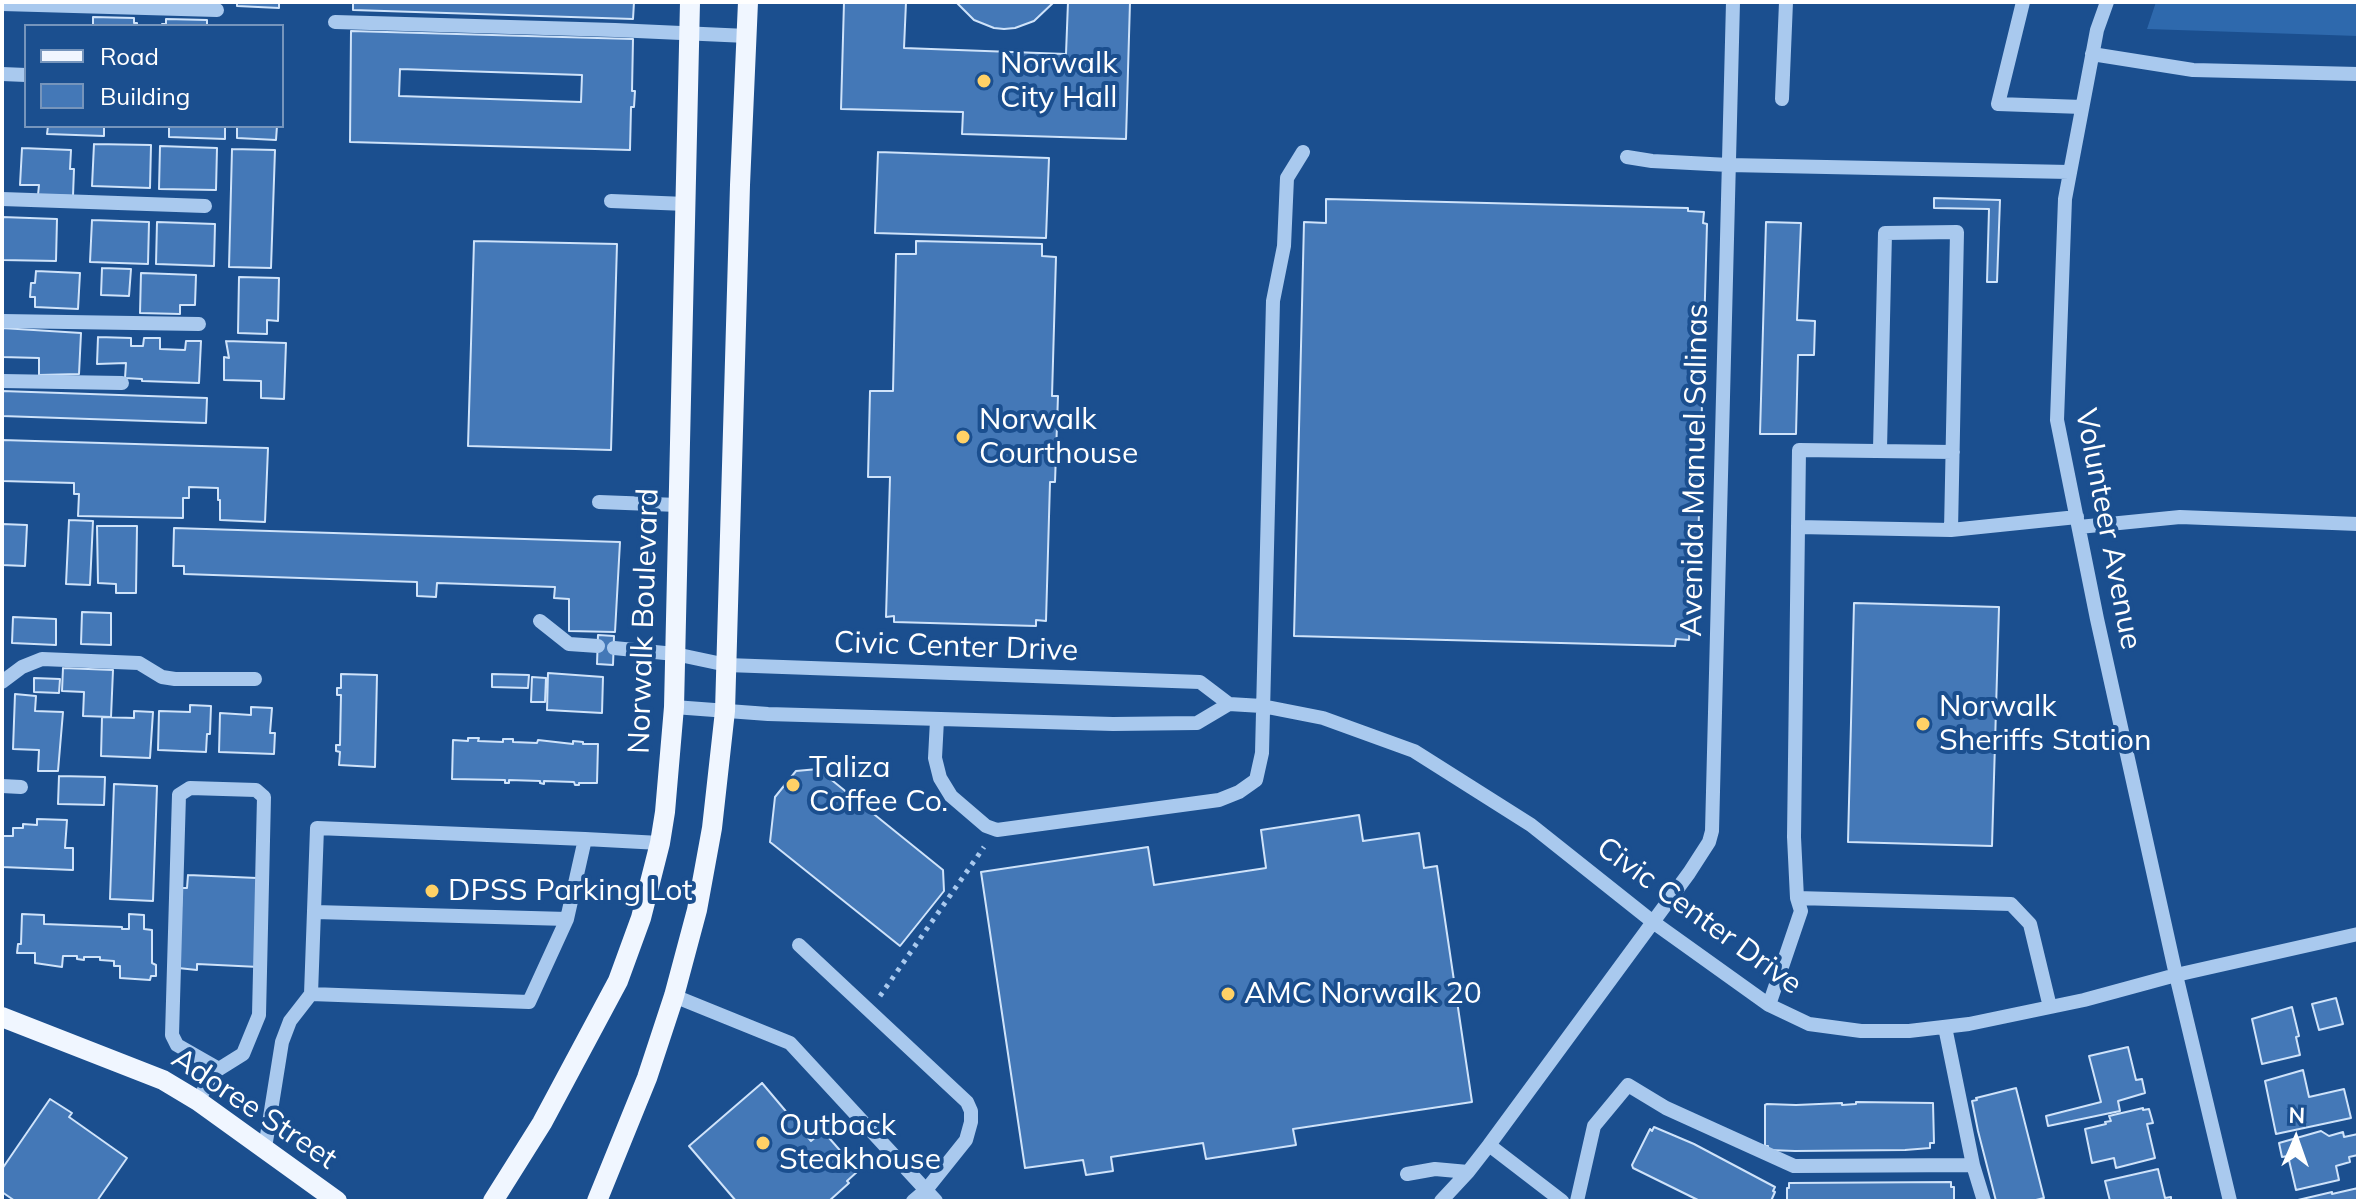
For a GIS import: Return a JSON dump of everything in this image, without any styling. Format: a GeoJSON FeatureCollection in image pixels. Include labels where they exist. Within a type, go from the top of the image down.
{"type":"FeatureCollection","features":[{"type":"Feature","properties":{"kind":"main road","name":"Norwalk Boulevard"},"geometry":{"type":"LineString","coordinates":[[493,1201],[542,1123],[618,981],[641,918],[660,843],[674,707],[690,2]]}},
{"type":"Feature","properties":{"kind":"main road"},"geometry":{"type":"LineString","coordinates":[[597,1201],[647,1078],[674,996],[697,910],[712,828],[725,711],[748,2]]}},
{"type":"Feature","properties":{"kind":"main road","name":"Adoree Street"},"geometry":{"type":"LineString","coordinates":[[2,1017],[163,1080],[198,1101],[337,1201]]}},
{"type":"Feature","properties":{"kind":"street","name":"Avenida Manuel Salinas"},"geometry":{"type":"LineString","coordinates":[[1441,1201],[1489,1145],[1653,922],[1702,855],[1712,831],[1733,2]]}},
{"type":"Feature","properties":{"kind":"street"},"geometry":{"type":"LineString","coordinates":[[1782,99],[1786,2]]}},
{"type":"Feature","properties":{"kind":"street"},"geometry":{"type":"LineString","coordinates":[[2023,2],[1998,104],[2082,107]]}},
{"type":"Feature","properties":{"kind":"street","name":"Volunteer Avenue"},"geometry":{"type":"LineString","coordinates":[[2107,2],[2097,30],[2065,199],[2057,420],[2097,619],[2230,1201]]}},
{"type":"Feature","properties":{"kind":"street"},"geometry":{"type":"LineString","coordinates":[[2,4],[217,10]]}},
{"type":"Feature","properties":{"kind":"street"},"geometry":{"type":"LineString","coordinates":[[335,22],[747,36]]}},
{"type":"Feature","properties":{"kind":"street"},"geometry":{"type":"LineString","coordinates":[[2092,54],[2193,70],[2358,74]]}},
{"type":"Feature","properties":{"kind":"street"},"geometry":{"type":"LineString","coordinates":[[2,74],[24,75]]}},
{"type":"Feature","properties":{"kind":"street"},"geometry":{"type":"LineString","coordinates":[[937,720],[935,758],[940,778],[951,796],[986,826],[997,830],[1219,800],[1239,792],[1256,780],[1262,761],[1273,301],[1284,246],[1287,178],[1303,152]]}},
{"type":"Feature","properties":{"kind":"street"},"geometry":{"type":"LineString","coordinates":[[1627,157],[1729,165],[2069,172]]}},
{"type":"Feature","properties":{"kind":"street"},"geometry":{"type":"LineString","coordinates":[[2,199],[205,206]]}},
{"type":"Feature","properties":{"kind":"street"},"geometry":{"type":"LineString","coordinates":[[611,201],[686,204]]}},
{"type":"Feature","properties":{"kind":"street"},"geometry":{"type":"LineString","coordinates":[[1880,449],[1885,233],[1957,232],[1951,530]]}},
{"type":"Feature","properties":{"kind":"street"},"geometry":{"type":"LineString","coordinates":[[2,321],[199,324]]}},
{"type":"Feature","properties":{"kind":"street"},"geometry":{"type":"LineString","coordinates":[[2,381],[122,383]]}},
{"type":"Feature","properties":{"kind":"street"},"geometry":{"type":"LineString","coordinates":[[1769,1005],[1801,911],[1797,898],[1794,837],[1799,450],[1953,452]]}},
{"type":"Feature","properties":{"kind":"street"},"geometry":{"type":"LineString","coordinates":[[599,502],[678,505]]}},
{"type":"Feature","properties":{"kind":"street"},"geometry":{"type":"LineString","coordinates":[[1798,527],[1951,530],[2180,517],[2358,524]]}},
{"type":"Feature","properties":{"kind":"street"},"geometry":{"type":"LineString","coordinates":[[540,621],[569,644],[598,646]]}},
{"type":"Feature","properties":{"kind":"street","name":"Civic Center Drive"},"geometry":{"type":"LineString","coordinates":[[614,648],[675,654],[727,665],[1200,682],[1229,704],[1262,706],[1323,718],[1414,751],[1531,825],[1653,922],[1769,1005],[1809,1024],[1861,1031],[1945,1027],[2050,1007],[2358,934]]}},
{"type":"Feature","properties":{"kind":"street"},"geometry":{"type":"LineString","coordinates":[[2,682],[22,667],[42,659],[139,663],[162,677],[175,679],[255,679]]}},
{"type":"Feature","properties":{"kind":"street"},"geometry":{"type":"LineString","coordinates":[[674,707],[937,720],[1113,724],[1197,723],[1229,704]]}},
{"type":"Feature","properties":{"kind":"street"},"geometry":{"type":"LineString","coordinates":[[2,786],[21,787]]}},
{"type":"Feature","properties":{"kind":"street"},"geometry":{"type":"LineString","coordinates":[[198,1101],[213,1073],[243,1054],[259,1015],[264,797],[256,790],[190,788],[179,795],[172,1035],[177,1045],[219,1069]]}},
{"type":"Feature","properties":{"kind":"street"},"geometry":{"type":"LineString","coordinates":[[265,1148],[282,1042],[290,1021],[311,994],[317,828],[660,843]]}},
{"type":"Feature","properties":{"kind":"street"},"geometry":{"type":"LineString","coordinates":[[311,994],[529,1002],[567,919],[585,839]]}},
{"type":"Feature","properties":{"kind":"street"},"geometry":{"type":"LineString","coordinates":[[1797,898],[2011,904],[2030,924],[2050,1007]]}},
{"type":"Feature","properties":{"kind":"street"},"geometry":{"type":"LineString","coordinates":[[315,912],[567,919]]}},
{"type":"Feature","properties":{"kind":"street"},"geometry":{"type":"LineString","coordinates":[[799,945],[967,1102],[971,1122],[966,1140],[931,1195],[913,1201]]}},
{"type":"Feature","properties":{"kind":"street"},"geometry":{"type":"LineString","coordinates":[[674,996],[790,1043],[931,1195]]}},
{"type":"Feature","properties":{"kind":"street"},"geometry":{"type":"LineString","coordinates":[[1945,1027],[1973,1165],[1984,1201]]}},
{"type":"Feature","properties":{"kind":"street"},"geometry":{"type":"LineString","coordinates":[[1577,1201],[1594,1126],[1628,1085],[1666,1108],[1794,1166],[1973,1165]]}},
{"type":"Feature","properties":{"kind":"street"},"geometry":{"type":"LineString","coordinates":[[1489,1145],[1562,1201]]}},
{"type":"Feature","properties":{"kind":"street"},"geometry":{"type":"LineString","coordinates":[[1407,1174],[1435,1169],[1468,1172]]}},
{"type":"Feature","properties":{"kind":"path"},"geometry":{"type":"LineString","coordinates":[[869,1011],[997,830]]}},
{"type":"Feature","properties":{"kind":"shaded area"},"geometry":{"type":"Polygon","coordinates":[[[2156,2],[2358,2],[2358,36],[2147,29],[2156,2]]]}},
{"type":"Feature","properties":{"kind":"building"},"geometry":{"type":"Polygon","coordinates":[[[237,2],[279,2],[279,8],[237,6],[237,2]]]}},
{"type":"Feature","properties":{"kind":"building"},"geometry":{"type":"Polygon","coordinates":[[[353,2],[634,2],[633,19],[353,10],[353,2]]]}},
{"type":"Feature","properties":{"kind":"building","name":"Norwalk City Hall"},"geometry":{"type":"Polygon","coordinates":[[[844,2],[906,2],[904,48],[1066,54],[1068,2],[1130,2],[1126,139],[962,134],[963,112],[841,109],[844,2]]]}},
{"type":"Feature","properties":{"kind":"building","name":"Norwalk City Hall"},"geometry":{"type":"Polygon","coordinates":[[[956,2],[1054,2],[1034,21],[1004,29],[974,20],[956,2]]]}},
{"type":"Feature","properties":{"kind":"building"},"geometry":{"type":"Polygon","coordinates":[[[93,17],[134,18],[134,23],[137,23],[137,24],[93,24],[93,17]]]}},
{"type":"Feature","properties":{"kind":"building"},"geometry":{"type":"Polygon","coordinates":[[[166,19],[207,20],[207,24],[166,24],[166,19]]]}},
{"type":"Feature","properties":{"kind":"building"},"geometry":{"type":"Polygon","coordinates":[[[351,31],[633,39],[632,91],[635,91],[634,107],[631,107],[630,150],[350,142],[351,31]],[[400,69],[399,96],[581,102],[582,75],[400,69]]]}},
{"type":"Feature","properties":{"kind":"building"},"geometry":{"type":"Polygon","coordinates":[[[48,128],[104,128],[104,136],[47,134],[48,128]]]}},
{"type":"Feature","properties":{"kind":"building"},"geometry":{"type":"Polygon","coordinates":[[[169,128],[225,128],[225,139],[169,137],[169,128]]]}},
{"type":"Feature","properties":{"kind":"building"},"geometry":{"type":"Polygon","coordinates":[[[237,128],[277,128],[276,140],[237,138],[237,128]]]}},
{"type":"Feature","properties":{"kind":"building"},"geometry":{"type":"Polygon","coordinates":[[[94,144],[151,145],[150,188],[92,186],[94,144]]]}},
{"type":"Feature","properties":{"kind":"building"},"geometry":{"type":"Polygon","coordinates":[[[160,146],[217,148],[216,190],[159,189],[160,146]]]}},
{"type":"Feature","properties":{"kind":"building"},"geometry":{"type":"Polygon","coordinates":[[[22,148],[71,150],[73,196],[38,195],[39,185],[20,185],[22,148]]]}},
{"type":"Feature","properties":{"kind":"building"},"geometry":{"type":"Polygon","coordinates":[[[232,149],[275,150],[271,268],[229,267],[232,149]]]}},
{"type":"Feature","properties":{"kind":"building"},"geometry":{"type":"Polygon","coordinates":[[[878,152],[1049,158],[1046,238],[875,233],[878,152]]]}},
{"type":"Feature","properties":{"kind":"building"},"geometry":{"type":"Polygon","coordinates":[[[1934,198],[2000,200],[1997,282],[1987,282],[1989,209],[1934,208],[1934,198]]]}},
{"type":"Feature","properties":{"kind":"building"},"geometry":{"type":"Polygon","coordinates":[[[1326,199],[1688,208],[1688,211],[1704,212],[1703,223],[1707,224],[1696,620],[1690,620],[1689,640],[1676,639],[1675,646],[1294,636],[1304,222],[1326,223],[1326,199]]]}},
{"type":"Feature","properties":{"kind":"building"},"geometry":{"type":"Polygon","coordinates":[[[2,217],[57,219],[56,261],[2,260],[2,217]]]}},
{"type":"Feature","properties":{"kind":"building"},"geometry":{"type":"Polygon","coordinates":[[[92,220],[149,222],[148,264],[90,262],[92,220]]]}},
{"type":"Feature","properties":{"kind":"building"},"geometry":{"type":"Polygon","coordinates":[[[157,222],[215,224],[214,266],[156,264],[157,222]]]}},
{"type":"Feature","properties":{"kind":"building"},"geometry":{"type":"Polygon","coordinates":[[[1766,222],[1801,223],[1797,320],[1815,321],[1814,355],[1798,355],[1796,434],[1760,434],[1766,222]]]}},
{"type":"Feature","properties":{"kind":"building"},"geometry":{"type":"Polygon","coordinates":[[[474,241],[617,244],[611,450],[468,446],[474,241]]]}},
{"type":"Feature","properties":{"kind":"building","name":"Norwalk Courthouse"},"geometry":{"type":"Polygon","coordinates":[[[916,241],[1042,244],[1042,256],[1056,257],[1052,396],[1058,396],[1055,482],[1050,482],[1046,621],[1036,620],[1036,626],[894,622],[894,616],[886,617],[890,477],[868,477],[870,391],[893,391],[896,254],[916,254],[916,241]]]}},
{"type":"Feature","properties":{"kind":"building"},"geometry":{"type":"Polygon","coordinates":[[[102,268],[131,269],[129,296],[101,295],[102,268]]]}},
{"type":"Feature","properties":{"kind":"building"},"geometry":{"type":"Polygon","coordinates":[[[36,271],[80,273],[78,309],[35,307],[35,297],[30,297],[36,271]]]}},
{"type":"Feature","properties":{"kind":"building"},"geometry":{"type":"Polygon","coordinates":[[[141,273],[196,275],[195,305],[180,305],[180,314],[140,313],[141,273]]]}},
{"type":"Feature","properties":{"kind":"building"},"geometry":{"type":"Polygon","coordinates":[[[239,277],[279,278],[278,321],[267,320],[267,334],[238,333],[239,277]]]}},
{"type":"Feature","properties":{"kind":"building"},"geometry":{"type":"Polygon","coordinates":[[[2,328],[81,333],[79,374],[39,375],[39,358],[2,357],[2,328]]]}},
{"type":"Feature","properties":{"kind":"building"},"geometry":{"type":"Polygon","coordinates":[[[98,337],[131,338],[131,346],[143,346],[144,338],[160,338],[160,349],[185,350],[186,341],[201,341],[199,383],[125,378],[126,363],[97,364],[98,337]]]}},
{"type":"Feature","properties":{"kind":"building"},"geometry":{"type":"Polygon","coordinates":[[[226,341],[286,343],[284,399],[261,398],[261,381],[224,380],[224,357],[229,358],[226,341]]]}},
{"type":"Feature","properties":{"kind":"building"},"geometry":{"type":"Polygon","coordinates":[[[2,391],[207,398],[206,423],[2,416],[2,391]]]}},
{"type":"Feature","properties":{"kind":"building"},"geometry":{"type":"Polygon","coordinates":[[[2,440],[268,448],[265,522],[220,520],[218,488],[189,487],[189,498],[183,498],[183,518],[78,516],[79,494],[74,494],[74,483],[2,481],[2,440]]]}},
{"type":"Feature","properties":{"kind":"building"},"geometry":{"type":"Polygon","coordinates":[[[69,520],[93,521],[90,585],[66,584],[69,520]]]}},
{"type":"Feature","properties":{"kind":"building"},"geometry":{"type":"Polygon","coordinates":[[[2,524],[27,525],[25,566],[2,565],[2,524]]]}},
{"type":"Feature","properties":{"kind":"building"},"geometry":{"type":"Polygon","coordinates":[[[97,526],[137,526],[136,593],[116,593],[116,584],[98,583],[97,526]]]}},
{"type":"Feature","properties":{"kind":"building"},"geometry":{"type":"Polygon","coordinates":[[[174,528],[620,542],[615,632],[569,631],[569,599],[554,598],[555,587],[437,583],[436,597],[417,596],[417,582],[184,574],[184,566],[173,566],[174,528]]]}},
{"type":"Feature","properties":{"kind":"building","name":"Norwalk Sheriffs Station"},"geometry":{"type":"Polygon","coordinates":[[[1854,603],[1999,607],[1992,846],[1848,842],[1854,603]]]}},
{"type":"Feature","properties":{"kind":"building"},"geometry":{"type":"Polygon","coordinates":[[[82,612],[111,613],[111,645],[81,644],[82,612]]]}},
{"type":"Feature","properties":{"kind":"building"},"geometry":{"type":"Polygon","coordinates":[[[13,617],[56,619],[56,645],[12,643],[13,617]]]}},
{"type":"Feature","properties":{"kind":"building"},"geometry":{"type":"Polygon","coordinates":[[[598,635],[614,636],[613,665],[597,664],[598,635]]]}},
{"type":"Feature","properties":{"kind":"building"},"geometry":{"type":"Polygon","coordinates":[[[63,668],[113,670],[111,717],[83,716],[84,692],[62,691],[63,668]]]}},
{"type":"Feature","properties":{"kind":"building"},"geometry":{"type":"Polygon","coordinates":[[[548,673],[603,677],[602,713],[547,710],[548,673]]]}},
{"type":"Feature","properties":{"kind":"building"},"geometry":{"type":"Polygon","coordinates":[[[341,674],[377,675],[375,767],[339,765],[340,752],[336,751],[336,745],[340,745],[341,695],[337,695],[337,688],[341,688],[341,674]]]}},
{"type":"Feature","properties":{"kind":"building"},"geometry":{"type":"Polygon","coordinates":[[[492,674],[529,675],[528,688],[492,687],[492,674]]]}},
{"type":"Feature","properties":{"kind":"building"},"geometry":{"type":"Polygon","coordinates":[[[532,677],[546,678],[545,702],[531,702],[532,677]]]}},
{"type":"Feature","properties":{"kind":"building"},"geometry":{"type":"Polygon","coordinates":[[[34,678],[60,679],[59,693],[34,692],[34,678]]]}},
{"type":"Feature","properties":{"kind":"building"},"geometry":{"type":"Polygon","coordinates":[[[15,694],[36,696],[35,711],[63,712],[58,771],[38,771],[39,750],[13,749],[15,694]]]}},
{"type":"Feature","properties":{"kind":"building"},"geometry":{"type":"Polygon","coordinates":[[[190,705],[211,706],[206,752],[158,750],[159,711],[190,712],[190,705]]]}},
{"type":"Feature","properties":{"kind":"building"},"geometry":{"type":"Polygon","coordinates":[[[251,707],[272,708],[270,733],[275,733],[274,754],[219,752],[220,713],[251,715],[251,707]]]}},
{"type":"Feature","properties":{"kind":"building"},"geometry":{"type":"Polygon","coordinates":[[[134,711],[153,712],[150,758],[101,756],[102,717],[134,718],[134,711]]]}},
{"type":"Feature","properties":{"kind":"building"},"geometry":{"type":"Polygon","coordinates":[[[468,738],[479,738],[478,741],[503,742],[503,739],[513,739],[513,742],[537,743],[538,740],[598,744],[597,783],[575,785],[574,782],[544,781],[544,784],[540,781],[509,780],[505,783],[505,780],[452,779],[453,740],[468,741],[468,738]]]}},
{"type":"Feature","properties":{"kind":"building"},"geometry":{"type":"Polygon","coordinates":[[[818,769],[943,870],[944,891],[900,946],[770,842],[775,797],[796,771],[818,769]]]}},
{"type":"Feature","properties":{"kind":"building"},"geometry":{"type":"Polygon","coordinates":[[[59,776],[105,777],[104,805],[58,804],[59,776]]]}},
{"type":"Feature","properties":{"kind":"building"},"geometry":{"type":"Polygon","coordinates":[[[114,784],[157,786],[153,901],[110,899],[114,784]]]}},
{"type":"Feature","properties":{"kind":"building","name":"AMC Norwalk 20"},"geometry":{"type":"Polygon","coordinates":[[[1359,815],[1363,841],[1419,833],[1424,868],[1437,866],[1472,1102],[1293,1129],[1296,1145],[1206,1159],[1203,1143],[1111,1157],[1113,1171],[1086,1175],[1083,1160],[1025,1168],[981,872],[1148,847],[1154,885],[1266,868],[1261,830],[1359,815]]]}},
{"type":"Feature","properties":{"kind":"building"},"geometry":{"type":"Polygon","coordinates":[[[37,819],[67,820],[65,848],[73,848],[73,870],[2,867],[2,836],[13,836],[13,828],[23,828],[23,824],[37,825],[37,819]]]}},
{"type":"Feature","properties":{"kind":"building"},"geometry":{"type":"Polygon","coordinates":[[[188,875],[257,878],[259,967],[197,964],[197,970],[178,968],[182,888],[187,888],[188,875]]]}},
{"type":"Feature","properties":{"kind":"building"},"geometry":{"type":"Polygon","coordinates":[[[22,914],[44,915],[44,924],[122,929],[129,929],[129,914],[144,915],[144,929],[152,930],[152,963],[156,965],[156,976],[151,976],[150,980],[120,978],[120,966],[114,966],[114,961],[100,960],[100,957],[84,957],[84,960],[77,959],[77,956],[63,956],[62,967],[35,963],[35,953],[17,953],[18,944],[21,944],[22,914]]]}},
{"type":"Feature","properties":{"kind":"building"},"geometry":{"type":"Polygon","coordinates":[[[2336,998],[2343,1024],[2319,1030],[2312,1004],[2336,998]]]}},
{"type":"Feature","properties":{"kind":"building"},"geometry":{"type":"Polygon","coordinates":[[[2292,1007],[2300,1055],[2262,1064],[2252,1019],[2292,1007]]]}},
{"type":"Feature","properties":{"kind":"building"},"geometry":{"type":"Polygon","coordinates":[[[2128,1047],[2136,1080],[2142,1079],[2145,1093],[2118,1101],[2120,1111],[2048,1126],[2046,1116],[2101,1102],[2089,1056],[2128,1047]]]}},
{"type":"Feature","properties":{"kind":"building"},"geometry":{"type":"Polygon","coordinates":[[[2303,1070],[2309,1097],[2344,1089],[2351,1118],[2276,1134],[2265,1081],[2303,1070]]]}},
{"type":"Feature","properties":{"kind":"building","name":"Outback Steakhouse"},"geometry":{"type":"Polygon","coordinates":[[[762,1083],[811,1141],[823,1131],[858,1171],[829,1201],[736,1201],[689,1146],[762,1083]]]}},
{"type":"Feature","properties":{"kind":"building"},"geometry":{"type":"Polygon","coordinates":[[[2016,1088],[2044,1198],[1996,1201],[1972,1101],[2016,1088]]]}},
{"type":"Feature","properties":{"kind":"building"},"geometry":{"type":"Polygon","coordinates":[[[50,1099],[72,1113],[69,1117],[127,1158],[97,1201],[15,1201],[2,1192],[2,1169],[50,1099]]]}},
{"type":"Feature","properties":{"kind":"building"},"geometry":{"type":"Polygon","coordinates":[[[1856,1102],[1933,1103],[1934,1143],[1930,1143],[1930,1148],[1905,1150],[1795,1151],[1768,1150],[1765,1146],[1767,1104],[1842,1105],[1856,1102]]]}},
{"type":"Feature","properties":{"kind":"building"},"geometry":{"type":"Polygon","coordinates":[[[2149,1109],[2153,1123],[2147,1124],[2155,1158],[2116,1168],[2114,1158],[2092,1163],[2085,1129],[2106,1124],[2111,1121],[2109,1116],[2149,1109]]]}},
{"type":"Feature","properties":{"kind":"building"},"geometry":{"type":"Polygon","coordinates":[[[1654,1127],[1694,1144],[1775,1187],[1771,1201],[1700,1201],[1633,1168],[1650,1129],[1652,1131],[1654,1127]]]}},
{"type":"Feature","properties":{"kind":"building"},"geometry":{"type":"Polygon","coordinates":[[[2321,1131],[2329,1136],[2343,1132],[2344,1137],[2358,1134],[2358,1155],[2349,1157],[2350,1162],[2336,1166],[2339,1180],[2296,1190],[2288,1156],[2282,1157],[2279,1143],[2321,1131]]]}},
{"type":"Feature","properties":{"kind":"building"},"geometry":{"type":"Polygon","coordinates":[[[2158,1169],[2165,1198],[2171,1197],[2171,1201],[2110,1201],[2105,1181],[2158,1169]]]}},
{"type":"Feature","properties":{"kind":"building"},"geometry":{"type":"Polygon","coordinates":[[[1951,1182],[1954,1201],[1787,1201],[1789,1183],[1951,1182]]]}},
{"type":"Feature","properties":{"kind":"building"},"geometry":{"type":"Polygon","coordinates":[[[2358,1188],[2358,1201],[2298,1200],[2332,1192],[2358,1188]]]}},
{"type":"Feature","properties":{"kind":"place","name":"Norwalk City Hall"},"geometry":{"type":"Point","coordinates":[984,81]}},
{"type":"Feature","properties":{"kind":"place","name":"Norwalk Courthouse"},"geometry":{"type":"Point","coordinates":[963,437]}},
{"type":"Feature","properties":{"kind":"place","name":"Norwalk Sheriffs Station"},"geometry":{"type":"Point","coordinates":[1923,724]}},
{"type":"Feature","properties":{"kind":"place","name":"Taliza Coffee Co."},"geometry":{"type":"Point","coordinates":[793,785]}},
{"type":"Feature","properties":{"kind":"place","name":"DPSS Parking Lot"},"geometry":{"type":"Point","coordinates":[432,891]}},
{"type":"Feature","properties":{"kind":"place","name":"AMC Norwalk 20"},"geometry":{"type":"Point","coordinates":[1228,994]}},
{"type":"Feature","properties":{"kind":"place","name":"Outback Steakhouse"},"geometry":{"type":"Point","coordinates":[763,1143]}}]}
